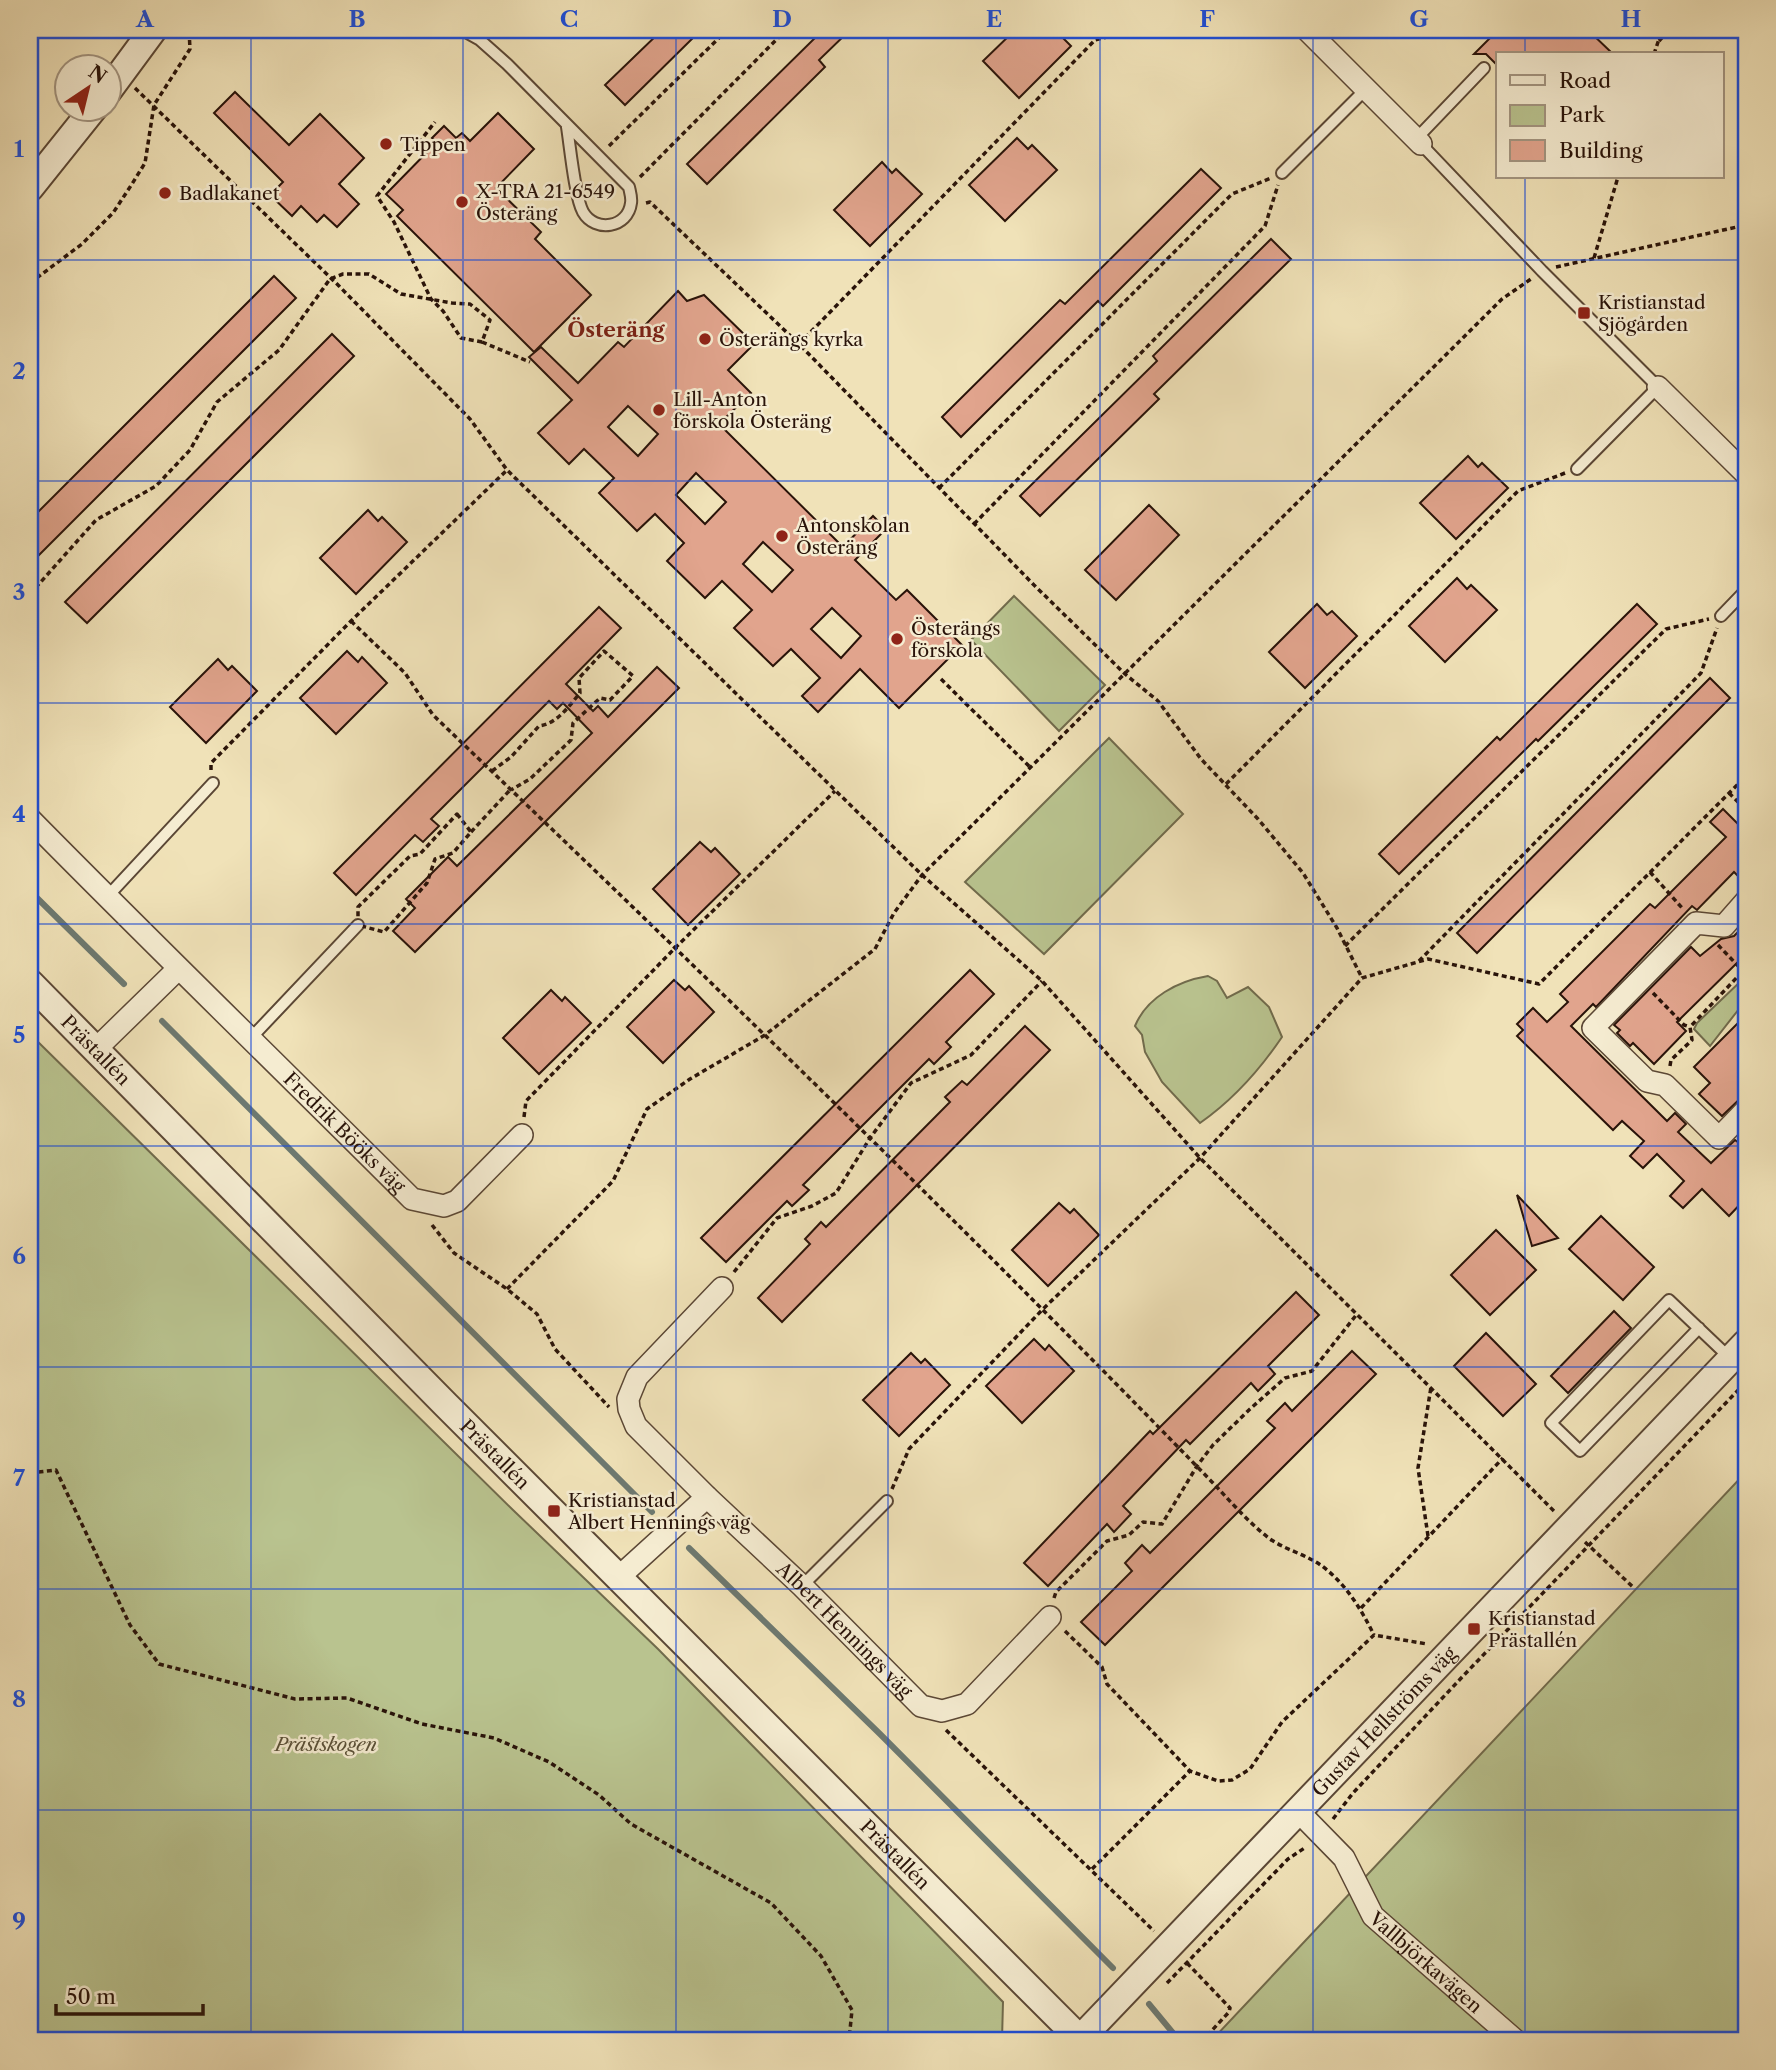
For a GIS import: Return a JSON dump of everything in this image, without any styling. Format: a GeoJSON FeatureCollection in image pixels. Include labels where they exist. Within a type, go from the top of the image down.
{"type":"FeatureCollection","features":[{"type":"Feature","properties":{"kind":"street"},"geometry":{"type":"LineString","coordinates":[[122,72],[153,30]]}},
{"type":"Feature","properties":{"kind":"street"},"geometry":{"type":"LineString","coordinates":[[1307,30],[1418,141]]}},
{"type":"Feature","properties":{"kind":"street"},"geometry":{"type":"LineString","coordinates":[[30,188],[83,122]]}},
{"type":"Feature","properties":{"kind":"street"},"geometry":{"type":"LineString","coordinates":[[1658,387],[1746,474]]}},
{"type":"Feature","properties":{"kind":"street","name":"Fredrik Bööks väg"},"geometry":{"type":"LineString","coordinates":[[30,819],[412,1199],[444,1206],[457,1201],[522,1135]]}},
{"type":"Feature","properties":{"kind":"street"},"geometry":{"type":"LineString","coordinates":[[1746,901],[1724,926],[1696,923],[1592,1028],[1647,1081],[1665,1085],[1719,1138],[1746,1111]]}},
{"type":"Feature","properties":{"kind":"street"},"geometry":{"type":"LineString","coordinates":[[96,1049],[178,969]]}},
{"type":"Feature","properties":{"kind":"street","name":"Prästallén"},"geometry":{"type":"LineString","coordinates":[[30,983],[1080,2040]]}},
{"type":"Feature","properties":{"kind":"street"},"geometry":{"type":"LineString","coordinates":[[636,1426],[628,1399],[637,1377],[722,1288]]}},
{"type":"Feature","properties":{"kind":"street","name":"Gustav Hellströms väg"},"geometry":{"type":"LineString","coordinates":[[1080,2040],[1179,1955],[1298,1811],[1739,1351]]}},
{"type":"Feature","properties":{"kind":"street","name":"Albert Hennings väg"},"geometry":{"type":"LineString","coordinates":[[636,1426],[707,1497],[803,1586],[921,1706],[942,1711],[967,1704],[1050,1617]]}},
{"type":"Feature","properties":{"kind":"street"},"geometry":{"type":"LineString","coordinates":[[619,1577],[707,1497]]}},
{"type":"Feature","properties":{"kind":"street","name":"Vallbjörkavägen"},"geometry":{"type":"LineString","coordinates":[[1298,1811],[1344,1858],[1373,1916],[1515,2040]]}},
{"type":"Feature","properties":{"kind":"lane"},"geometry":{"type":"LineString","coordinates":[[461,30],[480,40],[507,64],[629,187],[632,203],[628,213],[613,224],[593,224],[580,208],[567,127]]}},
{"type":"Feature","properties":{"kind":"lane"},"geometry":{"type":"LineString","coordinates":[[1484,68],[1418,141],[1658,387],[1577,468]]}},
{"type":"Feature","properties":{"kind":"lane"},"geometry":{"type":"LineString","coordinates":[[1282,173],[1366,89]]}},
{"type":"Feature","properties":{"kind":"lane"},"geometry":{"type":"LineString","coordinates":[[1721,616],[1746,590]]}},
{"type":"Feature","properties":{"kind":"lane"},"geometry":{"type":"LineString","coordinates":[[107,897],[213,783]]}},
{"type":"Feature","properties":{"kind":"lane"},"geometry":{"type":"LineString","coordinates":[[251,1038],[358,925]]}},
{"type":"Feature","properties":{"kind":"lane"},"geometry":{"type":"LineString","coordinates":[[1699,1328],[1580,1451],[1551,1423],[1669,1300],[1699,1328],[1739,1351]]}},
{"type":"Feature","properties":{"kind":"lane"},"geometry":{"type":"LineString","coordinates":[[803,1586],[887,1501]]}},
{"type":"Feature","properties":{"kind":"path"},"geometry":{"type":"LineString","coordinates":[[30,282],[82,244],[113,213],[145,163],[154,105],[190,49],[189,30]]}},
{"type":"Feature","properties":{"kind":"path"},"geometry":{"type":"LineString","coordinates":[[598,157],[727,30]]}},
{"type":"Feature","properties":{"kind":"path"},"geometry":{"type":"LineString","coordinates":[[629,187],[786,30]]}},
{"type":"Feature","properties":{"kind":"path"},"geometry":{"type":"LineString","coordinates":[[799,344],[1095,40],[1136,30]]}},
{"type":"Feature","properties":{"kind":"path"},"geometry":{"type":"LineString","coordinates":[[1654,52],[1662,30]]}},
{"type":"Feature","properties":{"kind":"path"},"geometry":{"type":"LineString","coordinates":[[1657,42],[1669,30]]}},
{"type":"Feature","properties":{"kind":"path"},"geometry":{"type":"LineString","coordinates":[[122,87],[154,105],[470,419],[507,470],[922,875],[1042,981],[1200,1158],[1634,1588]]}},
{"type":"Feature","properties":{"kind":"path"},"geometry":{"type":"LineString","coordinates":[[435,122],[377,196],[394,222],[430,299],[443,311],[461,338],[482,342],[530,362]]}},
{"type":"Feature","properties":{"kind":"path"},"geometry":{"type":"LineString","coordinates":[[939,488],[1232,194],[1282,173]]}},
{"type":"Feature","properties":{"kind":"path"},"geometry":{"type":"LineString","coordinates":[[975,524],[1265,226],[1282,173]]}},
{"type":"Feature","properties":{"kind":"path"},"geometry":{"type":"LineString","coordinates":[[1594,258],[1618,178]]}},
{"type":"Feature","properties":{"kind":"path"},"geometry":{"type":"LineString","coordinates":[[632,203],[650,202],[799,344],[1125,674],[1158,701],[1201,759],[1258,819],[1303,873],[1362,978]]}},
{"type":"Feature","properties":{"kind":"path"},"geometry":{"type":"LineString","coordinates":[[507,1289],[613,1181],[647,1109],[690,1079],[765,1035],[875,949],[894,914],[922,875],[1502,299],[1542,271],[1746,225]]}},
{"type":"Feature","properties":{"kind":"path"},"geometry":{"type":"LineString","coordinates":[[30,594],[96,520],[156,486],[190,450],[217,402],[279,350],[330,279],[343,274],[369,274],[401,294],[470,304],[490,320],[482,342]]}},
{"type":"Feature","properties":{"kind":"path"},"geometry":{"type":"LineString","coordinates":[[1225,785],[1518,491],[1577,468]]}},
{"type":"Feature","properties":{"kind":"path"},"geometry":{"type":"LineString","coordinates":[[213,783],[211,763],[351,621],[507,470]]}},
{"type":"Feature","properties":{"kind":"path"},"geometry":{"type":"LineString","coordinates":[[1345,946],[1665,629],[1721,616]]}},
{"type":"Feature","properties":{"kind":"path"},"geometry":{"type":"LineString","coordinates":[[1418,962],[1701,673],[1721,616]]}},
{"type":"Feature","properties":{"kind":"path"},"geometry":{"type":"LineString","coordinates":[[351,621],[405,673],[433,715],[870,1138],[1267,1536],[1280,1546],[1321,1565],[1361,1608],[1374,1634]]}},
{"type":"Feature","properties":{"kind":"path"},"geometry":{"type":"LineString","coordinates":[[471,832],[457,814],[420,854],[410,856],[358,907],[358,925],[384,932],[427,883],[435,859],[453,853],[511,790],[530,779],[571,740],[573,723],[600,698],[610,700],[634,676],[604,651],[579,678],[580,693],[564,711],[548,725],[539,726],[511,757],[492,771]]}},
{"type":"Feature","properties":{"kind":"path"},"geometry":{"type":"LineString","coordinates":[[941,680],[1031,768]]}},
{"type":"Feature","properties":{"kind":"path"},"geometry":{"type":"LineString","coordinates":[[887,1501],[909,1449],[1043,1309],[1200,1158],[1362,978],[1428,959],[1539,984],[1746,776]]}},
{"type":"Feature","properties":{"kind":"path"},"geometry":{"type":"LineString","coordinates":[[522,1135],[526,1101],[675,948],[835,791]]}},
{"type":"Feature","properties":{"kind":"path"},"geometry":{"type":"LineString","coordinates":[[1729,793],[1746,810]]}},
{"type":"Feature","properties":{"kind":"path"},"geometry":{"type":"LineString","coordinates":[[1690,1027],[1743,971],[1746,974]]}},
{"type":"Feature","properties":{"kind":"path"},"geometry":{"type":"LineString","coordinates":[[1640,980],[1684,1025],[1690,1027]]}},
{"type":"Feature","properties":{"kind":"path"},"geometry":{"type":"LineString","coordinates":[[722,1288],[777,1217],[812,1206],[836,1193],[870,1138],[911,1083],[971,1055],[1042,981]]}},
{"type":"Feature","properties":{"kind":"path"},"geometry":{"type":"LineString","coordinates":[[1665,1085],[1671,1060],[1692,1040],[1690,1027]]}},
{"type":"Feature","properties":{"kind":"path"},"geometry":{"type":"LineString","coordinates":[[412,1199],[454,1253],[507,1289],[537,1314],[555,1349],[615,1414],[636,1426]]}},
{"type":"Feature","properties":{"kind":"path"},"geometry":{"type":"LineString","coordinates":[[1357,1314],[1312,1371],[1285,1378],[1213,1445],[1162,1524],[1143,1522],[1129,1535],[1107,1541],[1056,1592],[1050,1617],[1102,1667],[1107,1684],[1190,1772],[1218,1781],[1232,1780],[1250,1769],[1282,1722],[1374,1634]]}},
{"type":"Feature","properties":{"kind":"path"},"geometry":{"type":"LineString","coordinates":[[1160,1988],[1172,1980],[1179,1955],[1287,1859],[1309,1846],[1321,1834],[1362,1783],[1746,1382]]}},
{"type":"Feature","properties":{"kind":"path"},"geometry":{"type":"LineString","coordinates":[[1428,1536],[1418,1468],[1431,1387]]}},
{"type":"Feature","properties":{"kind":"path"},"geometry":{"type":"LineString","coordinates":[[1361,1608],[1503,1458]]}},
{"type":"Feature","properties":{"kind":"path"},"geometry":{"type":"LineString","coordinates":[[30,1473],[56,1470],[130,1626],[159,1664],[295,1699],[347,1698],[422,1724],[494,1738],[549,1762],[599,1795],[631,1824],[771,1903],[821,1956],[852,2010],[849,2040]]}},
{"type":"Feature","properties":{"kind":"path"},"geometry":{"type":"LineString","coordinates":[[1374,1634],[1433,1646]]}},
{"type":"Feature","properties":{"kind":"path"},"geometry":{"type":"LineString","coordinates":[[921,1706],[1179,1955],[1230,2008],[1203,2040]]}},
{"type":"Feature","properties":{"kind":"path"},"geometry":{"type":"LineString","coordinates":[[1091,1870],[1190,1772]]}},
{"type":"Feature","properties":{"kind":"green space"},"geometry":{"type":"Polygon","coordinates":[[[1014,596],[1105,685],[1059,731],[971,640],[1014,596]]]}},
{"type":"Feature","properties":{"kind":"green space"},"geometry":{"type":"Polygon","coordinates":[[[1109,738],[1183,814],[1044,954],[965,882],[1109,738]]]}},
{"type":"Feature","properties":{"kind":"green space"},"geometry":{"type":"Polygon","coordinates":[[[1208,976],[1217,981],[1227,998],[1248,987],[1269,1007],[1282,1037],[1245,1084],[1224,1105],[1200,1123],[1162,1082],[1145,1052],[1142,1035],[1135,1026],[1147,1007],[1165,992],[1175,986],[1208,976]]]}},
{"type":"Feature","properties":{"kind":"green space"},"geometry":{"type":"Polygon","coordinates":[[[1746,979],[1746,1000],[1710,1046],[1694,1029],[1746,979]]]}},
{"type":"Feature","properties":{"kind":"green space","name":"Prästskogen"},"geometry":{"type":"Polygon","coordinates":[[[30,1034],[513,1510],[658,1649],[1003,2002],[1002,2040],[30,2040],[30,1034]]]}},
{"type":"Feature","properties":{"kind":"green space"},"geometry":{"type":"Polygon","coordinates":[[[1746,1472],[1746,2040],[1212,2040],[1746,1472]]]}},
{"type":"Feature","properties":{"kind":"building"},"geometry":{"type":"Polygon","coordinates":[[[662,30],[701,30],[625,105],[605,85],[662,30]]]}},
{"type":"Feature","properties":{"kind":"building"},"geometry":{"type":"Polygon","coordinates":[[[823,30],[850,30],[819,60],[825,67],[707,184],[687,164],[823,30]]]}},
{"type":"Feature","properties":{"kind":"building"},"geometry":{"type":"Polygon","coordinates":[[[1015,30],[1055,30],[1071,46],[1019,98],[983,61],[1015,30]]]}},
{"type":"Feature","properties":{"kind":"building"},"geometry":{"type":"Polygon","coordinates":[[[1498,30],[1588,30],[1611,52],[1496,52],[1496,64],[1486,54],[1474,54],[1498,30]]]}},
{"type":"Feature","properties":{"kind":"building"},"geometry":{"type":"Polygon","coordinates":[[[235,92],[289,145],[320,114],[364,158],[339,184],[359,204],[337,227],[324,215],[317,222],[301,206],[292,216],[270,195],[283,182],[214,113],[235,92]]]}},
{"type":"Feature","properties":{"kind":"building"},"geometry":{"type":"Polygon","coordinates":[[[498,113],[534,149],[496,188],[541,232],[535,239],[591,295],[534,352],[397,216],[403,210],[386,194],[437,142],[432,138],[444,126],[456,138],[462,133],[470,141],[498,113]]]}},
{"type":"Feature","properties":{"kind":"building"},"geometry":{"type":"Polygon","coordinates":[[[1017,138],[1028,149],[1032,145],[1057,170],[1005,221],[969,185],[1017,138]]]}},
{"type":"Feature","properties":{"kind":"building"},"geometry":{"type":"Polygon","coordinates":[[[882,162],[892,173],[896,169],[922,194],[870,246],[834,210],[882,162]]]}},
{"type":"Feature","properties":{"kind":"building"},"geometry":{"type":"Polygon","coordinates":[[[1201,169],[1221,188],[1103,306],[1098,301],[961,437],[942,417],[1060,300],[1065,304],[1201,169]]]}},
{"type":"Feature","properties":{"kind":"building"},"geometry":{"type":"Polygon","coordinates":[[[1271,239],[1291,259],[1154,394],[1159,399],[1040,516],[1020,496],[1157,361],[1153,356],[1271,239]]]}},
{"type":"Feature","properties":{"kind":"building"},"geometry":{"type":"Polygon","coordinates":[[[274,276],[296,298],[30,564],[30,520],[274,276]]]}},
{"type":"Feature","properties":{"kind":"building"},"geometry":{"type":"Polygon","coordinates":[[[678,291],[687,301],[704,295],[754,344],[728,370],[751,393],[719,424],[843,547],[873,516],[886,529],[855,560],[896,600],[907,590],[962,645],[899,708],[860,669],[818,712],[802,696],[820,678],[791,649],[773,666],[734,628],[752,610],[722,581],[705,598],[667,561],[684,543],[655,514],[637,531],[599,493],[614,478],[584,449],[569,464],[538,433],[572,400],[529,357],[541,347],[578,383],[618,342],[624,347],[678,291]],[[628,406],[608,427],[638,456],[658,434],[628,406]],[[696,473],[676,495],[705,524],[726,502],[696,473]],[[763,542],[743,564],[772,592],[793,570],[763,542]],[[832,608],[811,629],[841,658],[861,636],[832,608]]]}},
{"type":"Feature","properties":{"kind":"building"},"geometry":{"type":"Polygon","coordinates":[[[332,334],[354,356],[87,623],[65,602],[332,334]]]}},
{"type":"Feature","properties":{"kind":"building"},"geometry":{"type":"Polygon","coordinates":[[[1468,456],[1478,467],[1482,463],[1508,488],[1456,539],[1420,503],[1468,456]]]}},
{"type":"Feature","properties":{"kind":"building"},"geometry":{"type":"Polygon","coordinates":[[[1149,505],[1179,535],[1116,600],[1085,570],[1149,505]]]}},
{"type":"Feature","properties":{"kind":"building"},"geometry":{"type":"Polygon","coordinates":[[[368,510],[378,521],[382,517],[407,542],[356,594],[320,558],[368,510]]]}},
{"type":"Feature","properties":{"kind":"building"},"geometry":{"type":"Polygon","coordinates":[[[1457,578],[1467,589],[1471,585],[1497,610],[1445,662],[1409,626],[1457,578]]]}},
{"type":"Feature","properties":{"kind":"building"},"geometry":{"type":"Polygon","coordinates":[[[1317,604],[1327,615],[1332,611],[1357,636],[1305,688],[1269,652],[1317,604]]]}},
{"type":"Feature","properties":{"kind":"building"},"geometry":{"type":"Polygon","coordinates":[[[1637,604],[1657,624],[1399,874],[1379,854],[1497,737],[1500,740],[1637,604]]]}},
{"type":"Feature","properties":{"kind":"building"},"geometry":{"type":"Polygon","coordinates":[[[599,607],[621,628],[566,684],[593,711],[598,706],[608,717],[657,667],[679,688],[415,952],[393,931],[415,908],[406,899],[448,857],[457,866],[592,733],[563,703],[557,709],[549,701],[431,819],[439,826],[423,842],[415,835],[356,895],[334,873],[599,607]]]}},
{"type":"Feature","properties":{"kind":"building"},"geometry":{"type":"Polygon","coordinates":[[[347,651],[358,662],[362,657],[387,683],[336,734],[300,698],[347,651]]]}},
{"type":"Feature","properties":{"kind":"building"},"geometry":{"type":"Polygon","coordinates":[[[218,659],[228,670],[232,666],[257,691],[206,743],[170,707],[218,659]]]}},
{"type":"Feature","properties":{"kind":"building"},"geometry":{"type":"Polygon","coordinates":[[[1710,678],[1730,698],[1477,953],[1457,933],[1710,678]]]}},
{"type":"Feature","properties":{"kind":"building"},"geometry":{"type":"Polygon","coordinates":[[[1723,809],[1739,825],[1746,817],[1746,884],[1734,872],[1697,910],[1692,906],[1596,1007],[1593,1004],[1571,1026],[1667,1121],[1675,1113],[1686,1124],[1678,1132],[1711,1163],[1735,1140],[1739,1143],[1746,1136],[1746,1198],[1729,1216],[1702,1189],[1683,1208],[1670,1196],[1684,1181],[1657,1154],[1643,1168],[1630,1156],[1644,1141],[1622,1121],[1613,1130],[1517,1036],[1523,1030],[1517,1024],[1533,1008],[1547,1022],[1568,1002],[1560,994],[1650,904],[1655,908],[1726,837],[1710,822],[1723,809]]]}},
{"type":"Feature","properties":{"kind":"building"},"geometry":{"type":"Polygon","coordinates":[[[700,842],[711,852],[715,848],[740,874],[688,925],[653,889],[700,842]]]}},
{"type":"Feature","properties":{"kind":"building"},"geometry":{"type":"Polygon","coordinates":[[[1746,924],[1746,954],[1677,1022],[1686,1031],[1654,1064],[1633,1043],[1630,1046],[1617,1033],[1620,1030],[1614,1025],[1691,947],[1700,956],[1721,939],[1734,936],[1746,924]]]}},
{"type":"Feature","properties":{"kind":"building"},"geometry":{"type":"Polygon","coordinates":[[[970,970],[994,994],[946,1042],[951,1047],[934,1064],[929,1059],[803,1185],[809,1190],[792,1206],[787,1201],[726,1262],[701,1238],[970,970]]]}},
{"type":"Feature","properties":{"kind":"building"},"geometry":{"type":"Polygon","coordinates":[[[674,980],[685,990],[689,986],[714,1012],[663,1063],[627,1027],[674,980]]]}},
{"type":"Feature","properties":{"kind":"building"},"geometry":{"type":"Polygon","coordinates":[[[551,990],[562,1001],[565,997],[591,1023],[539,1074],[503,1038],[551,990]]]}},
{"type":"Feature","properties":{"kind":"building"},"geometry":{"type":"Polygon","coordinates":[[[1746,1015],[1746,1093],[1722,1116],[1699,1094],[1710,1083],[1694,1067],[1746,1015]]]}},
{"type":"Feature","properties":{"kind":"building"},"geometry":{"type":"Polygon","coordinates":[[[1025,1026],[1050,1050],[782,1322],[758,1298],[810,1244],[805,1239],[821,1222],[826,1227],[950,1102],[945,1097],[962,1081],[967,1085],[1025,1026]]]}},
{"type":"Feature","properties":{"kind":"building"},"geometry":{"type":"Polygon","coordinates":[[[1517,1195],[1558,1238],[1532,1246],[1517,1195]]]}},
{"type":"Feature","properties":{"kind":"building"},"geometry":{"type":"Polygon","coordinates":[[[1059,1203],[1070,1213],[1074,1209],[1099,1235],[1048,1286],[1012,1250],[1059,1203]]]}},
{"type":"Feature","properties":{"kind":"building"},"geometry":{"type":"Polygon","coordinates":[[[1601,1216],[1654,1267],[1623,1300],[1569,1249],[1601,1216]]]}},
{"type":"Feature","properties":{"kind":"building"},"geometry":{"type":"Polygon","coordinates":[[[1496,1230],[1536,1270],[1490,1315],[1451,1275],[1496,1230]]]}},
{"type":"Feature","properties":{"kind":"building"},"geometry":{"type":"Polygon","coordinates":[[[1296,1292],[1319,1315],[1268,1366],[1275,1374],[1258,1391],[1251,1383],[1190,1444],[1186,1440],[1123,1506],[1131,1514],[1114,1532],[1107,1524],[1048,1586],[1024,1563],[1150,1431],[1153,1434],[1296,1292]]]}},
{"type":"Feature","properties":{"kind":"building"},"geometry":{"type":"Polygon","coordinates":[[[1614,1311],[1631,1328],[1568,1393],[1551,1376],[1614,1311]]]}},
{"type":"Feature","properties":{"kind":"building"},"geometry":{"type":"Polygon","coordinates":[[[1486,1333],[1536,1384],[1503,1416],[1454,1366],[1486,1333]]]}},
{"type":"Feature","properties":{"kind":"building"},"geometry":{"type":"Polygon","coordinates":[[[1034,1339],[1045,1350],[1049,1345],[1074,1371],[1022,1423],[986,1386],[1034,1339]]]}},
{"type":"Feature","properties":{"kind":"building"},"geometry":{"type":"Polygon","coordinates":[[[1352,1351],[1376,1374],[1105,1645],[1081,1622],[1132,1571],[1125,1563],[1142,1545],[1150,1553],[1275,1428],[1267,1421],[1285,1403],[1292,1411],[1352,1351]]]}},
{"type":"Feature","properties":{"kind":"building"},"geometry":{"type":"Polygon","coordinates":[[[911,1353],[921,1363],[925,1359],[950,1385],[899,1436],[863,1400],[911,1353]]]}},
{"type":"Feature","properties":{"kind":"waterway"},"geometry":{"type":"LineString","coordinates":[[30,891],[124,984]]}},
{"type":"Feature","properties":{"kind":"waterway"},"geometry":{"type":"LineString","coordinates":[[162,1021],[652,1512]]}},
{"type":"Feature","properties":{"kind":"waterway"},"geometry":{"type":"LineString","coordinates":[[689,1548],[880,1734],[1113,1968]]}},
{"type":"Feature","properties":{"kind":"waterway"},"geometry":{"type":"LineString","coordinates":[[1149,2004],[1173,2033],[1174,2040]]}},
{"type":"Feature","properties":{"kind":"place","name":"Tippen"},"geometry":{"type":"Point","coordinates":[386,144]}},
{"type":"Feature","properties":{"kind":"place","name":"Badlakanet"},"geometry":{"type":"Point","coordinates":[165,193]}},
{"type":"Feature","properties":{"kind":"place","name":"X-TRA 21-6549 Österäng"},"geometry":{"type":"Point","coordinates":[462,202]}},
{"type":"Feature","properties":{"kind":"place","name":"Kristianstad Sjögården"},"geometry":{"type":"Point","coordinates":[1584,313]}},
{"type":"Feature","properties":{"kind":"place","name":"Österängs kyrka"},"geometry":{"type":"Point","coordinates":[705,339]}},
{"type":"Feature","properties":{"kind":"place","name":"Lill-Anton förskola Österäng"},"geometry":{"type":"Point","coordinates":[659,410]}},
{"type":"Feature","properties":{"kind":"place","name":"Antonskolan Österäng"},"geometry":{"type":"Point","coordinates":[782,536]}},
{"type":"Feature","properties":{"kind":"place","name":"Österängs förskola"},"geometry":{"type":"Point","coordinates":[897,639]}},
{"type":"Feature","properties":{"kind":"place","name":"Kristianstad Albert Hennings väg"},"geometry":{"type":"Point","coordinates":[554,1511]}},
{"type":"Feature","properties":{"kind":"place","name":"Kristianstad Prästallén"},"geometry":{"type":"Point","coordinates":[1474,1629]}},
{"type":"Feature","properties":{"kind":"district","name":"Österäng"},"geometry":{"type":"Point","coordinates":[616,330]}}]}
